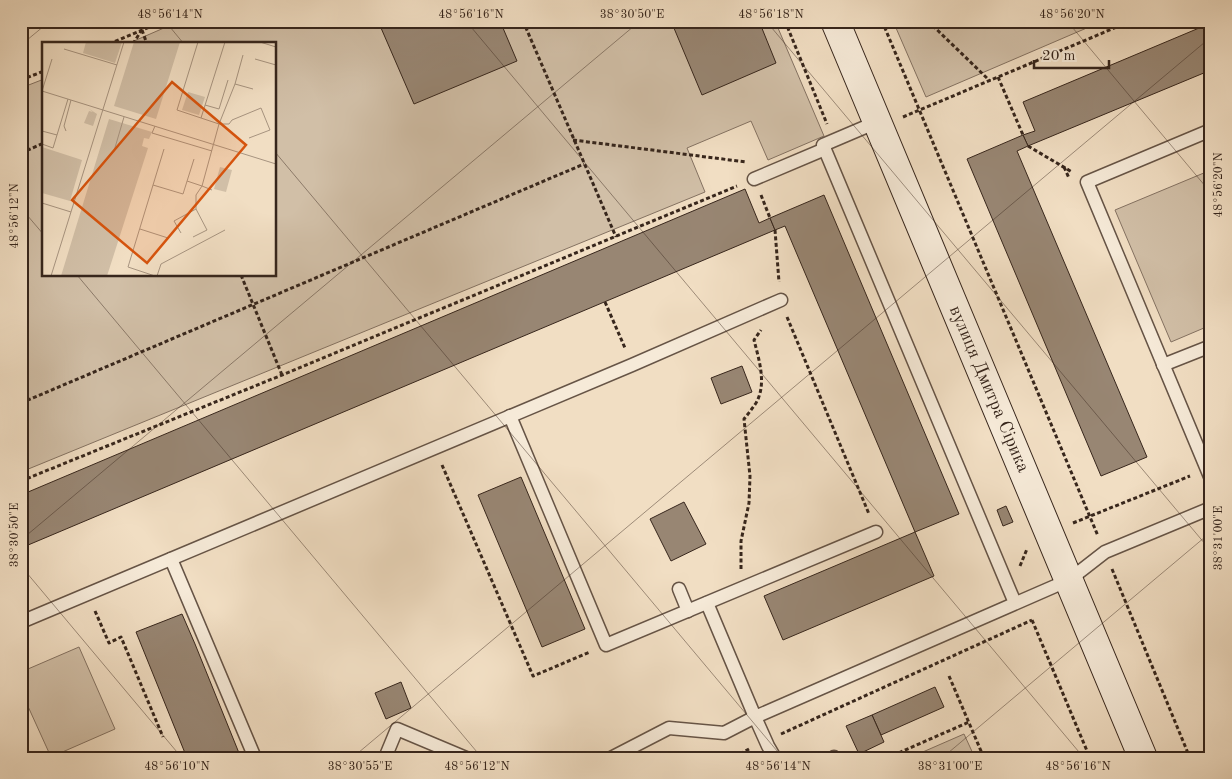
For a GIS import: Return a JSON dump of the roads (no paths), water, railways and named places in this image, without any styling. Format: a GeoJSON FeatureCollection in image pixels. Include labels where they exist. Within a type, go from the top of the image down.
{"type":"FeatureCollection","features":[{"type":"Feature","properties":{"kind":"street","name":"вулиця Дмитра Сірика"},"geometry":{"type":"LineString","coordinates":[[835,21],[1143,758]]}},
{"type":"Feature","properties":{"kind":"lane"},"geometry":{"type":"LineString","coordinates":[[754,178],[878,124]]}},
{"type":"Feature","properties":{"kind":"lane"},"geometry":{"type":"LineString","coordinates":[[1209,472],[1087,182],[1211,130]]}},
{"type":"Feature","properties":{"kind":"lane"},"geometry":{"type":"LineString","coordinates":[[830,145],[1010,590],[1020,602]]}},
{"type":"Feature","properties":{"kind":"lane"},"geometry":{"type":"LineString","coordinates":[[21,622],[632,365],[781,300]]}},
{"type":"Feature","properties":{"kind":"lane"},"geometry":{"type":"LineString","coordinates":[[1164,365],[1211,346]]}},
{"type":"Feature","properties":{"kind":"lane"},"geometry":{"type":"LineString","coordinates":[[510,416],[606,645],[876,532]]}},
{"type":"Feature","properties":{"kind":"lane"},"geometry":{"type":"LineString","coordinates":[[612,758],[669,728],[724,733],[756,717],[1069,580],[1105,552],[1211,508]]}},
{"type":"Feature","properties":{"kind":"lane"},"geometry":{"type":"LineString","coordinates":[[171,559],[255,758]]}},
{"type":"Feature","properties":{"kind":"lane"},"geometry":{"type":"LineString","coordinates":[[679,589],[688,611]]}},
{"type":"Feature","properties":{"kind":"lane"},"geometry":{"type":"LineString","coordinates":[[707,603],[765,741],[775,758]]}},
{"type":"Feature","properties":{"kind":"lane"},"geometry":{"type":"LineString","coordinates":[[385,758],[397,729],[466,758]]}}]}
